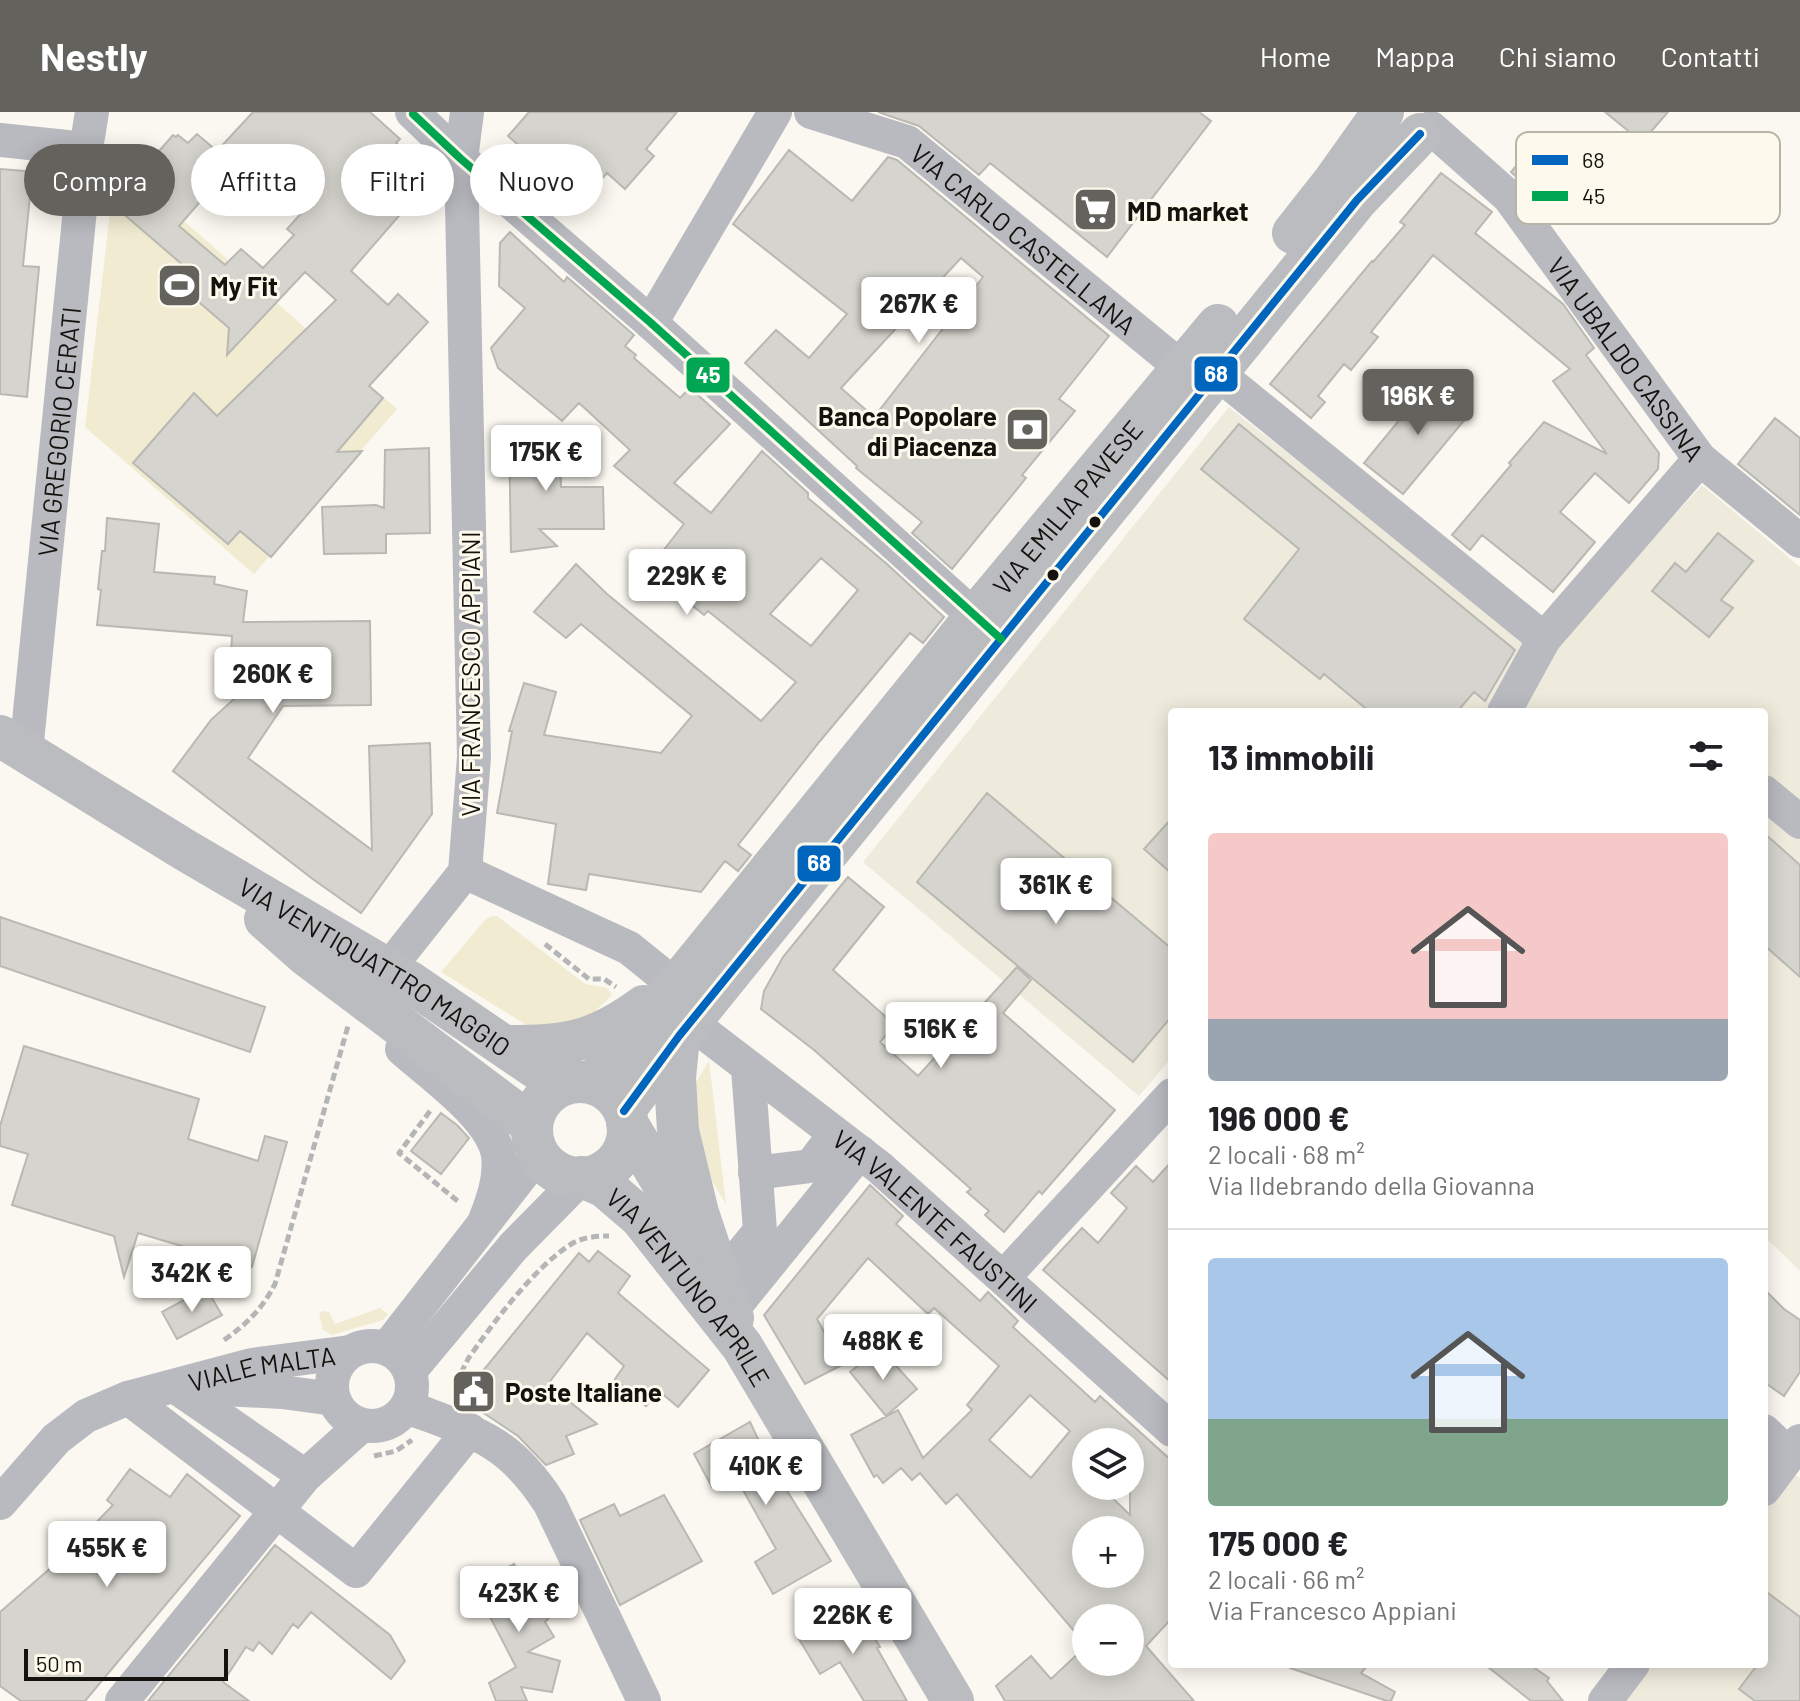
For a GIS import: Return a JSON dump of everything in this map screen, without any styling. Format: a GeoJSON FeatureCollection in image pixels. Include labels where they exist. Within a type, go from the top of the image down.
{"type":"FeatureCollection","features":[{"type":"Feature","properties":{"kind":"main road","name":"VIA EMILIA PAVESE"},"geometry":{"type":"LineString","coordinates":[[626,1117],[682,1015],[988,628],[1199,370],[1334,181],[1412,119]]}},
{"type":"Feature","properties":{"kind":"main road","name":"VIA VENTIQUATTRO MAGGIO"},"geometry":{"type":"LineString","coordinates":[[13,744],[185,850],[388,969],[506,1046],[577,1084]]}},
{"type":"Feature","properties":{"kind":"main road","name":"VIA VENTIQUATTRO MAGGIO"},"geometry":{"type":"LineString","coordinates":[[185,850],[307,956],[535,1139]]}},
{"type":"Feature","properties":{"kind":"main road","name":"VIA EMILIA PAVESE"},"geometry":{"type":"LineString","coordinates":[[577,1084],[682,1015]]}},
{"type":"Feature","properties":{"kind":"main road"},"geometry":{"type":"LineString","coordinates":[[506,1046],[563,1045],[595,1036],[627,1019],[682,1015],[675,1078],[678,1131],[698,1213],[731,1312]]}},
{"type":"Feature","properties":{"kind":"main road"},"geometry":{"type":"LineString","coordinates":[[577,1084],[606,1089],[626,1117],[624,1149],[617,1160],[595,1175],[582,1177],[557,1172],[535,1139],[542,1101],[577,1084]]}},
{"type":"Feature","properties":{"kind":"main road","name":"VIA VENTUNO APRILE"},"geometry":{"type":"LineString","coordinates":[[626,1117],[731,1312],[953,1701]]}},
{"type":"Feature","properties":{"kind":"main road","name":"VIA VENTUNO APRILE"},"geometry":{"type":"LineString","coordinates":[[582,1177],[605,1187],[640,1217],[731,1312]]}},
{"type":"Feature","properties":{"kind":"street","name":"VIA GREGORIO CERATI"},"geometry":{"type":"LineString","coordinates":[[87,144],[92,112]]}},
{"type":"Feature","properties":{"kind":"street"},"geometry":{"type":"LineString","coordinates":[[412,112],[988,628]]}},
{"type":"Feature","properties":{"kind":"street","name":"VIA FRANCESCO APPIANI"},"geometry":{"type":"LineString","coordinates":[[465,872],[474,757],[461,159],[467,112]]}},
{"type":"Feature","properties":{"kind":"street"},"geometry":{"type":"LineString","coordinates":[[651,323],[775,112]]}},
{"type":"Feature","properties":{"kind":"street","name":"VIA CARLO CASTELLANA"},"geometry":{"type":"LineString","coordinates":[[811,112],[907,142],[1544,639]]}},
{"type":"Feature","properties":{"kind":"street","name":"VIA UBALDO CASSINA"},"geometry":{"type":"LineString","coordinates":[[1412,119],[1509,197],[1516,207]]}},
{"type":"Feature","properties":{"kind":"street"},"geometry":{"type":"LineString","coordinates":[[0,140],[38,144]]}},
{"type":"Feature","properties":{"kind":"street","name":"VIA GREGORIO CERATI"},"geometry":{"type":"LineString","coordinates":[[13,744],[78,216]]}},
{"type":"Feature","properties":{"kind":"street","name":"VIA UBALDO CASSINA"},"geometry":{"type":"LineString","coordinates":[[1529,224],[1700,459],[1800,541]]}},
{"type":"Feature","properties":{"kind":"street"},"geometry":{"type":"LineString","coordinates":[[1506,708],[1544,639],[1700,459]]}},
{"type":"Feature","properties":{"kind":"street"},"geometry":{"type":"LineString","coordinates":[[1768,795],[1800,822]]}},
{"type":"Feature","properties":{"kind":"street"},"geometry":{"type":"LineString","coordinates":[[388,969],[465,872]]}},
{"type":"Feature","properties":{"kind":"street","name":"VIA VALENTE FAUSTINI"},"geometry":{"type":"LineString","coordinates":[[465,872],[629,948],[682,1015],[848,1143],[1004,1277],[1168,1426]]}},
{"type":"Feature","properties":{"kind":"street"},"geometry":{"type":"LineString","coordinates":[[307,956],[372,1022],[475,1114],[487,1129],[498,1154],[496,1191],[477,1217],[399,1360]]}},
{"type":"Feature","properties":{"kind":"street"},"geometry":{"type":"LineString","coordinates":[[731,1312],[760,1231],[748,1068]]}},
{"type":"Feature","properties":{"kind":"street"},"geometry":{"type":"LineString","coordinates":[[1004,1277],[1168,1099]]}},
{"type":"Feature","properties":{"kind":"street"},"geometry":{"type":"LineString","coordinates":[[477,1217],[535,1139]]}},
{"type":"Feature","properties":{"kind":"street"},"geometry":{"type":"LineString","coordinates":[[755,1173],[811,1166],[848,1143]]}},
{"type":"Feature","properties":{"kind":"street"},"geometry":{"type":"LineString","coordinates":[[731,1312],[848,1143]]}},
{"type":"Feature","properties":{"kind":"street"},"geometry":{"type":"LineString","coordinates":[[399,1360],[582,1177]]}},
{"type":"Feature","properties":{"kind":"street"},"geometry":{"type":"LineString","coordinates":[[375,1345],[399,1360],[412,1395],[407,1407],[388,1423],[375,1427],[345,1412],[332,1386],[340,1361],[350,1352],[375,1345]]}},
{"type":"Feature","properties":{"kind":"street","name":"VIALE MALTA"},"geometry":{"type":"LineString","coordinates":[[0,1503],[56,1439],[86,1416],[128,1398],[252,1365],[350,1352]]}},
{"type":"Feature","properties":{"kind":"street"},"geometry":{"type":"LineString","coordinates":[[176,1387],[305,1476]]}},
{"type":"Feature","properties":{"kind":"street","name":"VIALE MALTA"},"geometry":{"type":"LineString","coordinates":[[176,1387],[282,1392],[345,1412]]}},
{"type":"Feature","properties":{"kind":"street"},"geometry":{"type":"LineString","coordinates":[[128,1398],[356,1571],[469,1417]]}},
{"type":"Feature","properties":{"kind":"street"},"geometry":{"type":"LineString","coordinates":[[407,1407],[469,1417],[532,1476],[550,1504],[644,1701]]}},
{"type":"Feature","properties":{"kind":"street"},"geometry":{"type":"LineString","coordinates":[[122,1701],[305,1476],[345,1412]]}},
{"type":"Feature","properties":{"kind":"street"},"geometry":{"type":"LineString","coordinates":[[1768,1433],[1796,1450],[1768,1484]]}},
{"type":"Feature","properties":{"kind":"street"},"geometry":{"type":"LineString","coordinates":[[1605,1701],[1630,1668]]}},
{"type":"Feature","properties":{"kind":"path"},"geometry":{"type":"LineString","coordinates":[[540,941],[585,976],[608,980],[627,995]]}},
{"type":"Feature","properties":{"kind":"path"},"geometry":{"type":"LineString","coordinates":[[221,1342],[246,1325],[264,1305],[275,1284],[349,1021]]}},
{"type":"Feature","properties":{"kind":"path"},"geometry":{"type":"LineString","coordinates":[[438,1101],[399,1153],[477,1217]]}},
{"type":"Feature","properties":{"kind":"path"},"geometry":{"type":"LineString","coordinates":[[469,1417],[462,1388],[462,1371],[466,1363],[540,1269],[574,1242],[593,1236],[610,1236]]}},
{"type":"Feature","properties":{"kind":"shaded area","name":"My Fit"},"geometry":{"type":"Polygon","coordinates":[[[175,213],[397,409],[254,574],[85,427],[110,216],[175,216],[175,213]]]}},
{"type":"Feature","properties":{"kind":"shaded area"},"geometry":{"type":"Polygon","coordinates":[[[1229,407],[1545,656],[1702,485],[1800,567],[1800,1271],[1768,1240],[1768,708],[1168,708],[1168,1062],[1139,1096],[863,862],[1229,407]]]}},
{"type":"Feature","properties":{"kind":"shaded area"},"geometry":{"type":"Polygon","coordinates":[[[491,916],[497,916],[585,984],[607,988],[612,995],[590,1016],[538,1032],[441,972],[491,916]]]}},
{"type":"Feature","properties":{"kind":"shaded area"},"geometry":{"type":"Polygon","coordinates":[[[709,1061],[726,1204],[689,1143],[694,1086],[709,1061]]]}},
{"type":"Feature","properties":{"kind":"shaded area"},"geometry":{"type":"Polygon","coordinates":[[[380,1308],[388,1314],[383,1320],[332,1335],[323,1330],[319,1314],[329,1312],[335,1324],[380,1308]]]}},
{"type":"Feature","properties":{"kind":"shaded area"},"geometry":{"type":"Polygon","coordinates":[[[1792,1473],[1800,1478],[1800,1701],[1620,1701],[1645,1668],[1768,1668],[1768,1505],[1792,1473]]]}},
{"type":"Feature","properties":{"kind":"building"},"geometry":{"type":"Polygon","coordinates":[[[253,112],[370,112],[400,139],[397,144],[341,144],[341,216],[399,216],[351,271],[388,305],[398,294],[428,322],[369,386],[383,398],[337,452],[362,451],[271,557],[240,531],[228,544],[133,463],[194,393],[217,416],[336,300],[305,272],[227,355],[229,328],[172,279],[184,266],[126,216],[175,216],[175,144],[165,144],[173,135],[188,143],[197,134],[209,144],[191,144],[191,212],[179,226],[225,265],[241,249],[263,268],[294,235],[287,229],[299,216],[325,216],[325,144],[223,144],[253,112]]]}},
{"type":"Feature","properties":{"kind":"building"},"geometry":{"type":"Polygon","coordinates":[[[529,112],[677,112],[646,149],[654,156],[625,189],[607,173],[603,177],[603,144],[517,144],[508,136],[529,112]]]}},
{"type":"Feature","properties":{"kind":"building","name":"MD market"},"geometry":{"type":"Polygon","coordinates":[[[878,112],[1199,112],[1211,121],[1107,257],[990,163],[979,175],[919,126],[878,112]]]}},
{"type":"Feature","properties":{"kind":"building"},"geometry":{"type":"Polygon","coordinates":[[[1605,112],[1668,112],[1651,132],[1630,132],[1605,112]]]}},
{"type":"Feature","properties":{"kind":"building"},"geometry":{"type":"Polygon","coordinates":[[[789,150],[852,201],[888,157],[897,160],[1109,336],[1059,399],[1075,411],[1022,475],[1026,478],[952,569],[912,533],[922,522],[856,468],[745,363],[776,330],[809,358],[847,314],[733,224],[789,150]],[[961,258],[841,388],[874,417],[983,277],[961,258]]]}},
{"type":"Feature","properties":{"kind":"building"},"geometry":{"type":"Polygon","coordinates":[[[0,169],[24,171],[24,216],[28,216],[23,266],[39,267],[27,397],[0,394],[0,169]]]}},
{"type":"Feature","properties":{"kind":"building"},"geometry":{"type":"Polygon","coordinates":[[[1441,173],[1492,212],[1475,233],[1563,304],[1594,348],[1586,355],[1659,453],[1658,469],[1629,503],[1595,473],[1560,512],[1595,542],[1553,592],[1482,535],[1470,550],[1452,535],[1544,422],[1607,454],[1553,381],[1570,369],[1433,255],[1371,332],[1378,337],[1351,370],[1344,364],[1318,396],[1325,402],[1311,418],[1270,384],[1405,225],[1400,222],[1441,173]]]}},
{"type":"Feature","properties":{"kind":"building"},"geometry":{"type":"Polygon","coordinates":[[[510,232],[564,282],[567,277],[634,335],[625,346],[636,355],[634,358],[680,398],[690,388],[730,424],[674,483],[711,513],[762,451],[808,493],[808,498],[944,617],[923,643],[910,633],[738,845],[751,855],[738,871],[725,861],[701,892],[589,874],[586,890],[548,884],[556,824],[497,813],[512,731],[509,731],[524,683],[556,692],[544,735],[661,753],[692,716],[581,624],[566,638],[534,612],[576,564],[607,594],[761,721],[796,682],[708,611],[704,615],[648,570],[684,524],[614,466],[630,450],[579,403],[562,421],[498,368],[491,348],[525,308],[499,286],[500,243],[510,232]],[[821,558],[770,614],[811,646],[858,590],[821,558]]]}},
{"type":"Feature","properties":{"kind":"building"},"geometry":{"type":"Polygon","coordinates":[[[1432,380],[1472,411],[1403,494],[1364,463],[1432,380]]]}},
{"type":"Feature","properties":{"kind":"building"},"geometry":{"type":"Polygon","coordinates":[[[1775,418],[1800,438],[1800,515],[1738,464],[1775,418]]]}},
{"type":"Feature","properties":{"kind":"building"},"geometry":{"type":"Polygon","coordinates":[[[1239,424],[1515,650],[1485,701],[1474,692],[1460,708],[1365,708],[1324,674],[1320,679],[1244,619],[1299,549],[1201,469],[1239,424]]]}},
{"type":"Feature","properties":{"kind":"building"},"geometry":{"type":"Polygon","coordinates":[[[559,431],[561,487],[603,487],[604,529],[539,529],[557,546],[511,552],[509,433],[559,431]]]}},
{"type":"Feature","properties":{"kind":"building"},"geometry":{"type":"Polygon","coordinates":[[[429,448],[430,533],[386,534],[386,553],[324,554],[322,507],[376,505],[384,508],[385,450],[429,448]]]}},
{"type":"Feature","properties":{"kind":"building"},"geometry":{"type":"Polygon","coordinates":[[[107,518],[159,524],[154,572],[215,577],[214,584],[247,591],[243,622],[370,621],[371,705],[283,706],[248,758],[372,850],[369,746],[430,743],[432,814],[361,913],[173,771],[211,720],[234,699],[221,683],[230,673],[232,636],[97,625],[107,518]]]}},
{"type":"Feature","properties":{"kind":"building"},"geometry":{"type":"Polygon","coordinates":[[[1718,533],[1753,561],[1721,600],[1733,608],[1709,637],[1652,591],[1675,563],[1686,572],[1718,533]]]}},
{"type":"Feature","properties":{"kind":"building"},"geometry":{"type":"Polygon","coordinates":[[[987,793],[1168,946],[1168,1021],[1133,1062],[917,882],[987,793]]]}},
{"type":"Feature","properties":{"kind":"building"},"geometry":{"type":"Polygon","coordinates":[[[1168,822],[1168,870],[1144,849],[1168,822]]]}},
{"type":"Feature","properties":{"kind":"building"},"geometry":{"type":"Polygon","coordinates":[[[1768,837],[1800,865],[1800,977],[1768,949],[1768,837]]]}},
{"type":"Feature","properties":{"kind":"building"},"geometry":{"type":"Polygon","coordinates":[[[848,877],[884,907],[833,970],[895,1025],[880,1042],[918,1076],[1017,967],[1031,980],[1003,1013],[1115,1110],[1042,1194],[1039,1191],[1004,1232],[985,1215],[989,1211],[967,1192],[971,1189],[814,1050],[761,1009],[764,991],[783,957],[848,877]]]}},
{"type":"Feature","properties":{"kind":"building"},"geometry":{"type":"Polygon","coordinates":[[[0,917],[265,1007],[250,1052],[0,966],[0,917]]]}},
{"type":"Feature","properties":{"kind":"building"},"geometry":{"type":"Polygon","coordinates":[[[24,1046],[199,1099],[188,1139],[258,1161],[265,1136],[287,1142],[252,1267],[138,1233],[124,1277],[114,1236],[12,1205],[28,1154],[0,1146],[0,1126],[24,1046]]]}},
{"type":"Feature","properties":{"kind":"building"},"geometry":{"type":"Polygon","coordinates":[[[441,1113],[469,1138],[441,1174],[411,1151],[441,1113]]]}},
{"type":"Feature","properties":{"kind":"building"},"geometry":{"type":"Polygon","coordinates":[[[1168,1165],[1168,1379],[1043,1270],[1082,1228],[1098,1243],[1127,1208],[1111,1193],[1136,1166],[1153,1182],[1168,1165]]]}},
{"type":"Feature","properties":{"kind":"building"},"geometry":{"type":"Polygon","coordinates":[[[870,1185],[903,1216],[896,1224],[980,1301],[988,1292],[1018,1321],[1013,1327],[1095,1402],[1100,1396],[1135,1428],[1072,1428],[1072,1500],[1114,1500],[1130,1515],[1130,1500],[1144,1500],[1144,1436],[1168,1457],[1168,1622],[1146,1646],[1194,1701],[1005,1701],[996,1686],[1031,1656],[1051,1679],[1072,1659],[1072,1676],[1144,1676],[1144,1604],[1072,1604],[1072,1629],[957,1494],[946,1504],[920,1473],[912,1480],[901,1468],[883,1483],[877,1475],[874,1477],[851,1435],[898,1410],[923,1458],[972,1410],[967,1405],[999,1366],[934,1308],[928,1314],[868,1258],[817,1319],[842,1365],[805,1384],[764,1315],[870,1185]],[[1030,1395],[989,1440],[1031,1478],[1070,1431],[1030,1395]]]}},
{"type":"Feature","properties":{"kind":"building"},"geometry":{"type":"Polygon","coordinates":[[[598,1251],[630,1276],[618,1293],[709,1370],[678,1407],[659,1391],[646,1406],[615,1379],[624,1366],[587,1333],[548,1384],[597,1424],[566,1436],[574,1454],[546,1465],[518,1436],[476,1408],[478,1404],[464,1394],[579,1253],[589,1262],[598,1251]]]}},
{"type":"Feature","properties":{"kind":"building"},"geometry":{"type":"Polygon","coordinates":[[[206,1288],[222,1315],[177,1339],[162,1312],[206,1288]]]}},
{"type":"Feature","properties":{"kind":"building"},"geometry":{"type":"Polygon","coordinates":[[[1768,1293],[1800,1320],[1800,1372],[1784,1396],[1768,1385],[1768,1293]]]}},
{"type":"Feature","properties":{"kind":"building"},"geometry":{"type":"Polygon","coordinates":[[[880,1348],[917,1389],[886,1416],[850,1372],[880,1348]]]}},
{"type":"Feature","properties":{"kind":"building"},"geometry":{"type":"Polygon","coordinates":[[[750,1422],[769,1462],[831,1561],[773,1594],[755,1562],[776,1549],[734,1474],[712,1487],[694,1454],[750,1422]]]}},
{"type":"Feature","properties":{"kind":"building"},"geometry":{"type":"Polygon","coordinates":[[[130,1469],[170,1497],[187,1474],[240,1516],[85,1701],[21,1701],[0,1686],[0,1612],[61,1559],[113,1505],[107,1500],[130,1469]]]}},
{"type":"Feature","properties":{"kind":"building"},"geometry":{"type":"Polygon","coordinates":[[[664,1495],[702,1561],[620,1605],[580,1520],[614,1504],[620,1516],[664,1495]]]}},
{"type":"Feature","properties":{"kind":"building"},"geometry":{"type":"Polygon","coordinates":[[[275,1545],[390,1635],[405,1661],[391,1679],[311,1612],[298,1628],[293,1624],[272,1654],[259,1642],[253,1651],[246,1647],[223,1682],[249,1701],[148,1701],[275,1545]]]}},
{"type":"Feature","properties":{"kind":"building"},"geometry":{"type":"Polygon","coordinates":[[[514,1564],[522,1580],[527,1577],[549,1618],[545,1622],[554,1637],[528,1652],[560,1661],[552,1692],[521,1687],[527,1701],[496,1701],[489,1683],[516,1667],[474,1586],[514,1564]]]}},
{"type":"Feature","properties":{"kind":"building"},"geometry":{"type":"Polygon","coordinates":[[[1768,1593],[1800,1617],[1800,1701],[1755,1701],[1739,1689],[1755,1668],[1768,1668],[1768,1593]]]}},
{"type":"Feature","properties":{"kind":"building"},"geometry":{"type":"Polygon","coordinates":[[[856,1607],[907,1701],[864,1701],[840,1662],[820,1674],[799,1639],[856,1607]]]}},
{"type":"Feature","properties":{"kind":"building"},"geometry":{"type":"Polygon","coordinates":[[[1290,1668],[1365,1668],[1361,1673],[1395,1692],[1391,1701],[1290,1668]]]}},
{"type":"Feature","properties":{"kind":"building"},"geometry":{"type":"Polygon","coordinates":[[[1489,1668],[1535,1668],[1549,1678],[1547,1681],[1563,1701],[1531,1701],[1489,1668]]]}},
{"type":"Feature","properties":{"kind":"transit line","name":"45"},"geometry":{"type":"LineString","coordinates":[[413,114],[651,323],[1001,639]]}},
{"type":"Feature","properties":{"kind":"transit line","name":"68"},"geometry":{"type":"LineString","coordinates":[[624,1111],[679,1036],[1357,200],[1420,134]]}},
{"type":"Feature","properties":{"kind":"place","name":"MD market"},"geometry":{"type":"Point","coordinates":[1096,210]}},
{"type":"Feature","properties":{"kind":"place","name":"My Fit"},"geometry":{"type":"Point","coordinates":[179,285]}},
{"type":"Feature","properties":{"kind":"place","name":"Banca Popolare di Piacenza"},"geometry":{"type":"Point","coordinates":[1028,430]}},
{"type":"Feature","properties":{"kind":"place","name":"Poste Italiane"},"geometry":{"type":"Point","coordinates":[474,1391]}}]}
